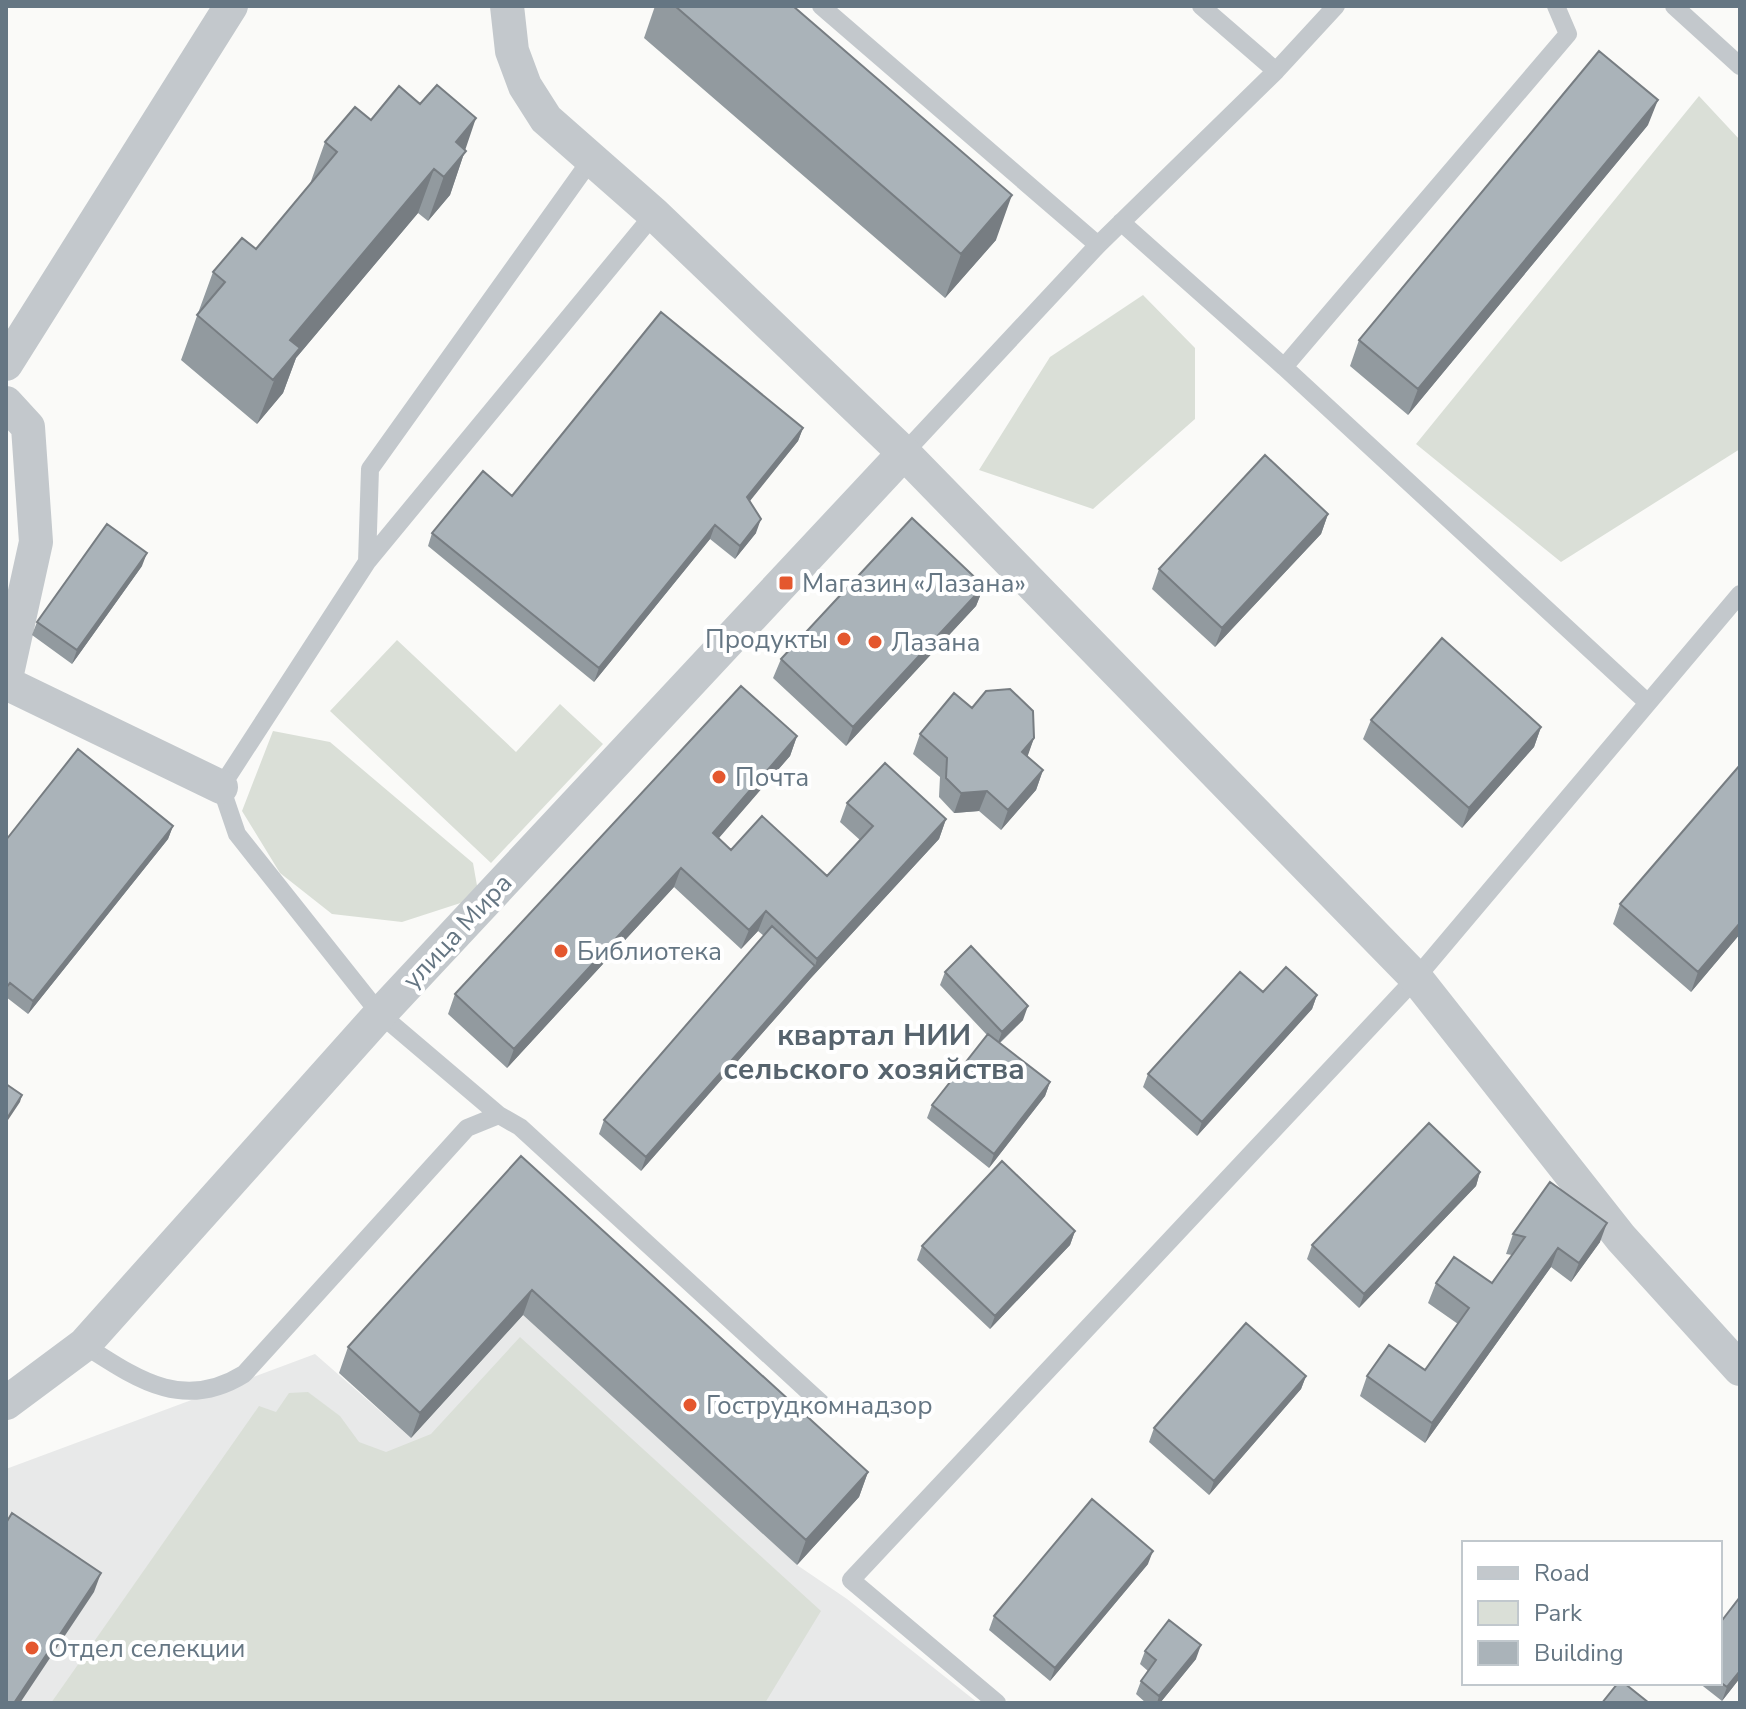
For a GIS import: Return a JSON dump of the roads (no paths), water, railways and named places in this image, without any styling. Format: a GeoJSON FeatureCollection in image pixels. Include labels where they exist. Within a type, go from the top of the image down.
{"type":"FeatureCollection","features":[{"type":"Feature","properties":{"kind":"street"},"geometry":{"type":"LineString","coordinates":[[6,364],[231,6]]}},
{"type":"Feature","properties":{"kind":"street"},"geometry":{"type":"LineString","coordinates":[[507,6],[512,51],[525,86],[546,119],[590,161],[654,214],[904,453],[1416,978],[1621,1238],[1740,1369]]}},
{"type":"Feature","properties":{"kind":"street"},"geometry":{"type":"LineString","coordinates":[[6,403],[28,427],[36,542],[6,680],[221,787]]}},
{"type":"Feature","properties":{"kind":"street","name":"улица Мира"},"geometry":{"type":"LineString","coordinates":[[6,1403],[84,1345],[380,1014],[904,453]]}},
{"type":"Feature","properties":{"kind":"lane"},"geometry":{"type":"LineString","coordinates":[[821,6],[1098,245]]}},
{"type":"Feature","properties":{"kind":"lane"},"geometry":{"type":"LineString","coordinates":[[1201,6],[1276,71]]}},
{"type":"Feature","properties":{"kind":"lane"},"geometry":{"type":"LineString","coordinates":[[904,453],[1098,245],[1276,71],[1336,6]]}},
{"type":"Feature","properties":{"kind":"lane"},"geometry":{"type":"LineString","coordinates":[[1284,367],[1568,34],[1556,6]]}},
{"type":"Feature","properties":{"kind":"lane"},"geometry":{"type":"LineString","coordinates":[[1674,6],[1740,66]]}},
{"type":"Feature","properties":{"kind":"lane"},"geometry":{"type":"LineString","coordinates":[[367,562],[370,469],[590,161]]}},
{"type":"Feature","properties":{"kind":"lane"},"geometry":{"type":"LineString","coordinates":[[654,214],[367,562],[221,787],[237,834],[380,1014],[499,1115],[520,1127],[821,1403]]}},
{"type":"Feature","properties":{"kind":"lane"},"geometry":{"type":"LineString","coordinates":[[1121,222],[1284,367],[1648,703]]}},
{"type":"Feature","properties":{"kind":"lane"},"geometry":{"type":"LineString","coordinates":[[997,1703],[851,1580],[1416,978],[1648,703],[1737,603]]}},
{"type":"Feature","properties":{"kind":"lane"},"geometry":{"type":"LineString","coordinates":[[84,1345],[154,1386],[180,1392],[226,1385],[244,1374],[467,1128],[499,1115]]}},
{"type":"Feature","properties":{"kind":"place","name":"Магазин «Лазана»"},"geometry":{"type":"Point","coordinates":[786,583]}},
{"type":"Feature","properties":{"kind":"place","name":"Продукты"},"geometry":{"type":"Point","coordinates":[844,639]}},
{"type":"Feature","properties":{"kind":"place","name":"Лазана"},"geometry":{"type":"Point","coordinates":[875,642]}},
{"type":"Feature","properties":{"kind":"place","name":"Почта"},"geometry":{"type":"Point","coordinates":[719,777]}},
{"type":"Feature","properties":{"kind":"place","name":"Библиотека"},"geometry":{"type":"Point","coordinates":[561,951]}},
{"type":"Feature","properties":{"kind":"place","name":"Гострудкомнадзор"},"geometry":{"type":"Point","coordinates":[690,1405]}},
{"type":"Feature","properties":{"kind":"place","name":"Отдел селекции"},"geometry":{"type":"Point","coordinates":[32,1648]}},
{"type":"Feature","properties":{"kind":"district","name":"квартал НИИ сельского хозяйства"},"geometry":{"type":"Point","coordinates":[874,1052]}}]}
